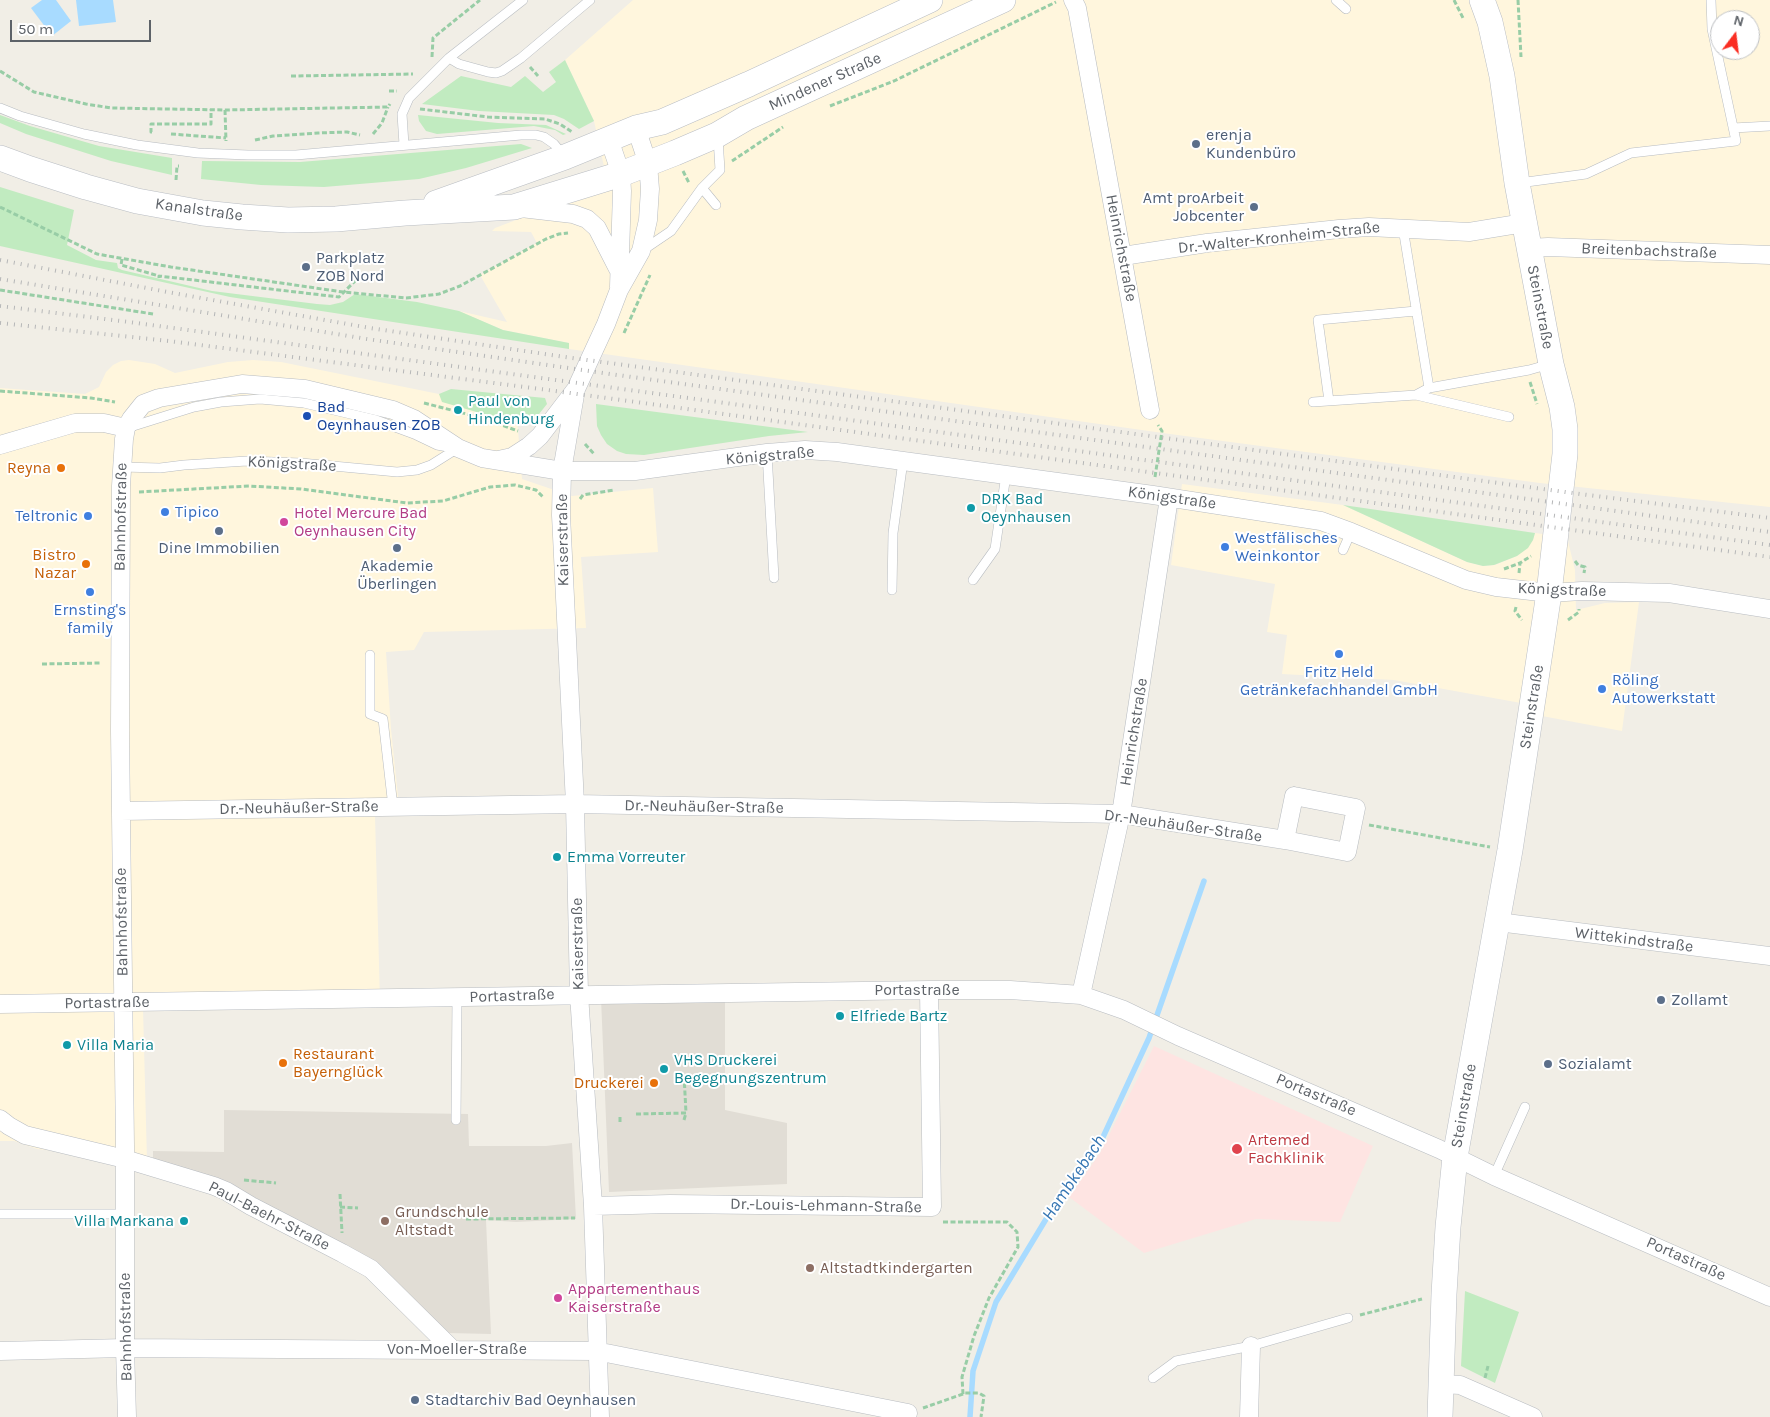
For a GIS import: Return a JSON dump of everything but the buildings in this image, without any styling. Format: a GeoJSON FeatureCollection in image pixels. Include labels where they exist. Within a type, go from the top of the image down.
{"type":"FeatureCollection","features":[{"type":"Feature","properties":{"kind":"main road","name":"Mindener Straße"},"geometry":{"type":"LineString","coordinates":[[636,128],[662,122],[677,116],[930,0]]}},
{"type":"Feature","properties":{"kind":"main road","name":"Mindener Straße"},"geometry":{"type":"LineString","coordinates":[[648,164],[718,135],[746,118],[1003,0]]}},
{"type":"Feature","properties":{"kind":"main road","name":"Steinstraße"},"geometry":{"type":"LineString","coordinates":[[1440,1417],[1444,1294],[1455,1157],[1498,922],[1550,593],[1565,454],[1565,429],[1562,407],[1551,364],[1524,223],[1502,76],[1490,22],[1482,0]]}},
{"type":"Feature","properties":{"kind":"main road","name":"Kanalstraße"},"geometry":{"type":"LineString","coordinates":[[405,213],[483,187],[571,146],[609,139],[636,128]]}},
{"type":"Feature","properties":{"kind":"main road","name":"Kanalstraße"},"geometry":{"type":"LineString","coordinates":[[0,158],[86,187],[137,201],[203,213],[306,220],[514,207],[648,164]]}},
{"type":"Feature","properties":{"kind":"street","name":"Heinrichstraße"},"geometry":{"type":"LineString","coordinates":[[1073,0],[1077,8],[1150,410]]}},
{"type":"Feature","properties":{"kind":"street"},"geometry":{"type":"LineString","coordinates":[[494,461],[512,457],[529,446],[540,436],[576,389],[606,324],[620,282],[641,251],[648,220],[650,189],[648,164],[636,128]]}},
{"type":"Feature","properties":{"kind":"street"},"geometry":{"type":"LineString","coordinates":[[609,139],[620,174],[622,191],[620,282]]}},
{"type":"Feature","properties":{"kind":"street"},"geometry":{"type":"LineString","coordinates":[[514,207],[573,214],[587,219],[597,228],[620,282]]}},
{"type":"Feature","properties":{"kind":"street","name":"Dr.-Walter-Kronheim-Straße"},"geometry":{"type":"LineString","coordinates":[[1123,256],[1207,243],[1330,230],[1368,227],[1469,232],[1524,223]]}},
{"type":"Feature","properties":{"kind":"street","name":"Breitenbachstraße"},"geometry":{"type":"LineString","coordinates":[[1529,248],[1548,247],[1770,255]]}},
{"type":"Feature","properties":{"kind":"street","name":"Königstraße"},"geometry":{"type":"LineString","coordinates":[[126,428],[143,404],[159,398],[242,384],[305,389],[393,410],[414,419],[458,448],[494,461],[562,471],[636,471],[767,453],[805,450],[837,452],[1161,496],[1321,521],[1466,580],[1496,587],[1550,593],[1582,591],[1669,593],[1770,608]]}},
{"type":"Feature","properties":{"kind":"street","name":"Kaiserstraße"},"geometry":{"type":"LineString","coordinates":[[576,389],[562,471],[561,515],[575,804],[579,994],[593,1212],[596,1351],[600,1417]]}},
{"type":"Feature","properties":{"kind":"street"},"geometry":{"type":"LineString","coordinates":[[0,445],[75,423],[104,423],[126,428]]}},
{"type":"Feature","properties":{"kind":"street","name":"Bahnhofstraße"},"geometry":{"type":"LineString","coordinates":[[126,428],[120,486],[127,1417]]}},
{"type":"Feature","properties":{"kind":"street","name":"Heinrichstraße"},"geometry":{"type":"LineString","coordinates":[[1081,995],[1121,814],[1161,496]]}},
{"type":"Feature","properties":{"kind":"street"},"geometry":{"type":"LineString","coordinates":[[1285,840],[1294,796],[1356,808],[1353,822]]}},
{"type":"Feature","properties":{"kind":"street","name":"Dr.-Neuhäußer-Straße"},"geometry":{"type":"LineString","coordinates":[[121,811],[575,804],[1121,814],[1285,840],[1347,852],[1353,822]]}},
{"type":"Feature","properties":{"kind":"street","name":"Wittekindstraße"},"geometry":{"type":"LineString","coordinates":[[1498,922],[1770,956]]}},
{"type":"Feature","properties":{"kind":"street","name":"Portastraße"},"geometry":{"type":"LineString","coordinates":[[0,1004],[929,990],[1010,990],[1081,995],[1124,1010],[1178,1036],[1770,1297]]}},
{"type":"Feature","properties":{"kind":"street","name":"Dr.-Louis-Lehmann-Straße"},"geometry":{"type":"LineString","coordinates":[[593,1212],[670,1204],[932,1207],[929,990]]}},
{"type":"Feature","properties":{"kind":"street","name":"Paul-Baehr-Straße"},"geometry":{"type":"LineString","coordinates":[[0,1118],[8,1126],[25,1135],[125,1159],[214,1186],[371,1270],[452,1349]]}},
{"type":"Feature","properties":{"kind":"street"},"geometry":{"type":"LineString","coordinates":[[1249,1417],[1251,1346]]}},
{"type":"Feature","properties":{"kind":"street","name":"Von-Moeller-Straße"},"geometry":{"type":"LineString","coordinates":[[0,1351],[125,1348],[596,1351],[908,1413]]}},
{"type":"Feature","properties":{"kind":"street"},"geometry":{"type":"LineString","coordinates":[[1441,1384],[1460,1385],[1533,1417]]}},
{"type":"Feature","properties":{"kind":"lane"},"geometry":{"type":"LineString","coordinates":[[404,145],[402,114],[409,98],[449,58],[523,0]]}},
{"type":"Feature","properties":{"kind":"lane"},"geometry":{"type":"LineString","coordinates":[[449,58],[474,69],[496,73],[502,71],[521,58],[590,0]]}},
{"type":"Feature","properties":{"kind":"lane"},"geometry":{"type":"LineString","coordinates":[[1336,0],[1346,9]]}},
{"type":"Feature","properties":{"kind":"lane"},"geometry":{"type":"LineString","coordinates":[[1517,183],[1586,174],[1631,153],[1736,141],[1712,29],[1711,0]]}},
{"type":"Feature","properties":{"kind":"lane"},"geometry":{"type":"LineString","coordinates":[[0,108],[20,116],[84,134],[137,145],[198,153],[296,155],[508,135],[536,135],[549,141],[571,146]]}},
{"type":"Feature","properties":{"kind":"lane"},"geometry":{"type":"LineString","coordinates":[[1734,128],[1770,126]]}},
{"type":"Feature","properties":{"kind":"lane"},"geometry":{"type":"LineString","coordinates":[[641,251],[671,231],[702,188],[720,170],[718,135]]}},
{"type":"Feature","properties":{"kind":"lane"},"geometry":{"type":"LineString","coordinates":[[702,188],[716,205]]}},
{"type":"Feature","properties":{"kind":"lane"},"geometry":{"type":"LineString","coordinates":[[1403,228],[1429,388]]}},
{"type":"Feature","properties":{"kind":"lane"},"geometry":{"type":"LineString","coordinates":[[1329,401],[1318,320],[1416,311]]}},
{"type":"Feature","properties":{"kind":"lane"},"geometry":{"type":"LineString","coordinates":[[1416,395],[1429,388],[1551,364]]}},
{"type":"Feature","properties":{"kind":"lane"},"geometry":{"type":"LineString","coordinates":[[1313,402],[1416,395],[1509,417]]}},
{"type":"Feature","properties":{"kind":"lane","name":"Königstraße"},"geometry":{"type":"LineString","coordinates":[[121,467],[160,468],[184,464],[247,461],[301,463],[397,472],[417,470],[431,465],[458,448]]}},
{"type":"Feature","properties":{"kind":"lane"},"geometry":{"type":"LineString","coordinates":[[767,453],[774,578]]}},
{"type":"Feature","properties":{"kind":"lane"},"geometry":{"type":"LineString","coordinates":[[892,590],[892,532],[903,461]]}},
{"type":"Feature","properties":{"kind":"lane"},"geometry":{"type":"LineString","coordinates":[[973,580],[995,549],[1006,475]]}},
{"type":"Feature","properties":{"kind":"lane"},"geometry":{"type":"LineString","coordinates":[[1343,550],[1351,532]]}},
{"type":"Feature","properties":{"kind":"lane"},"geometry":{"type":"LineString","coordinates":[[370,655],[370,714],[383,719],[393,807]]}},
{"type":"Feature","properties":{"kind":"lane"},"geometry":{"type":"LineString","coordinates":[[456,1120],[457,998]]}},
{"type":"Feature","properties":{"kind":"lane"},"geometry":{"type":"LineString","coordinates":[[1494,1176],[1525,1108]]}},
{"type":"Feature","properties":{"kind":"lane"},"geometry":{"type":"LineString","coordinates":[[0,1214],[125,1214]]}},
{"type":"Feature","properties":{"kind":"lane"},"geometry":{"type":"LineString","coordinates":[[1153,1378],[1176,1362],[1251,1346],[1348,1318]]}},
{"type":"Feature","properties":{"kind":"path"},"geometry":{"type":"LineString","coordinates":[[431,59],[433,38],[480,0]]}},
{"type":"Feature","properties":{"kind":"path"},"geometry":{"type":"LineString","coordinates":[[823,108],[894,81],[1060,0]]}},
{"type":"Feature","properties":{"kind":"path"},"geometry":{"type":"LineString","coordinates":[[407,79],[419,69]]}},
{"type":"Feature","properties":{"kind":"path"},"geometry":{"type":"LineString","coordinates":[[0,71],[34,92],[111,108],[225,110],[388,107]]}},
{"type":"Feature","properties":{"kind":"path"},"geometry":{"type":"LineString","coordinates":[[290,76],[412,74]]}},
{"type":"Feature","properties":{"kind":"path"},"geometry":{"type":"LineString","coordinates":[[251,142],[265,137],[318,133],[348,132],[371,136],[378,130],[401,84]]}},
{"type":"Feature","properties":{"kind":"path"},"geometry":{"type":"LineString","coordinates":[[389,91],[396,91]]}},
{"type":"Feature","properties":{"kind":"path"},"geometry":{"type":"LineString","coordinates":[[160,133],[151,132],[151,124],[211,124],[211,109]]}},
{"type":"Feature","properties":{"kind":"path"},"geometry":{"type":"LineString","coordinates":[[420,109],[488,118],[545,119],[560,124],[571,146]]}},
{"type":"Feature","properties":{"kind":"path"},"geometry":{"type":"LineString","coordinates":[[225,110],[226,145]]}},
{"type":"Feature","properties":{"kind":"path"},"geometry":{"type":"LineString","coordinates":[[720,170],[790,124]]}},
{"type":"Feature","properties":{"kind":"path"},"geometry":{"type":"LineString","coordinates":[[170,134],[226,138]]}},
{"type":"Feature","properties":{"kind":"path"},"geometry":{"type":"LineString","coordinates":[[680,164],[696,197]]}},
{"type":"Feature","properties":{"kind":"path"},"geometry":{"type":"LineString","coordinates":[[176,180],[177,166],[186,166]]}},
{"type":"Feature","properties":{"kind":"path"},"geometry":{"type":"LineString","coordinates":[[0,207],[97,254],[171,267],[343,292],[406,298],[439,294],[460,286],[546,240],[559,234],[577,232]]}},
{"type":"Feature","properties":{"kind":"path"},"geometry":{"type":"LineString","coordinates":[[122,259],[121,265],[159,277],[339,297],[357,279]]}},
{"type":"Feature","properties":{"kind":"path"},"geometry":{"type":"LineString","coordinates":[[622,336],[653,268]]}},
{"type":"Feature","properties":{"kind":"path"},"geometry":{"type":"LineString","coordinates":[[0,290],[152,314]]}},
{"type":"Feature","properties":{"kind":"path"},"geometry":{"type":"LineString","coordinates":[[0,391],[91,398],[115,402]]}},
{"type":"Feature","properties":{"kind":"path"},"geometry":{"type":"LineString","coordinates":[[1150,410],[1162,431],[1161,496]]}},
{"type":"Feature","properties":{"kind":"path"},"geometry":{"type":"LineString","coordinates":[[584,444],[596,455]]}},
{"type":"Feature","properties":{"kind":"path"},"geometry":{"type":"LineString","coordinates":[[120,486],[133,492],[249,486],[301,489],[407,502],[442,501],[490,487],[515,485],[536,490],[544,499]]}},
{"type":"Feature","properties":{"kind":"path"},"geometry":{"type":"LineString","coordinates":[[578,503],[583,495],[591,494]]}},
{"type":"Feature","properties":{"kind":"path"},"geometry":{"type":"LineString","coordinates":[[1579,612],[1586,610]]}},
{"type":"Feature","properties":{"kind":"path"},"geometry":{"type":"LineString","coordinates":[[42,664],[101,663]]}},
{"type":"Feature","properties":{"kind":"path"},"geometry":{"type":"LineString","coordinates":[[1353,822],[1490,846]]}},
{"type":"Feature","properties":{"kind":"path"},"geometry":{"type":"LineString","coordinates":[[684,1075],[686,1113],[684,1120]]}},
{"type":"Feature","properties":{"kind":"path"},"geometry":{"type":"LineString","coordinates":[[636,1114],[686,1113]]}},
{"type":"Feature","properties":{"kind":"path"},"geometry":{"type":"LineString","coordinates":[[620,1117],[620,1123]]}},
{"type":"Feature","properties":{"kind":"path"},"geometry":{"type":"LineString","coordinates":[[340,1194],[342,1253]]}},
{"type":"Feature","properties":{"kind":"path"},"geometry":{"type":"LineString","coordinates":[[340,1207],[358,1208]]}},
{"type":"Feature","properties":{"kind":"path"},"geometry":{"type":"LineString","coordinates":[[932,1207],[941,1208],[942,1222],[1007,1222],[1017,1232],[1018,1247],[989,1298],[974,1336],[962,1377],[964,1393]]}},
{"type":"Feature","properties":{"kind":"path"},"geometry":{"type":"LineString","coordinates":[[466,1219],[593,1212]]}},
{"type":"Feature","properties":{"kind":"path"},"geometry":{"type":"LineString","coordinates":[[1348,1318],[1444,1294]]}},
{"type":"Feature","properties":{"kind":"path"},"geometry":{"type":"LineString","coordinates":[[908,1413],[964,1393],[979,1393],[984,1396],[981,1417]]}},
{"type":"Feature","properties":{"kind":"shaded area"},"geometry":{"type":"Polygon","coordinates":[[[633,0],[1770,0],[1770,507],[1540,483],[1170,434],[569,349],[569,343],[503,330],[459,311],[507,322],[480,275],[537,243],[531,232],[492,231],[495,228],[608,185],[594,121],[565,60],[633,0]]]}},
{"type":"Feature","properties":{"kind":"shaded area"},"geometry":{"type":"Polygon","coordinates":[[[129,360],[155,364],[175,373],[228,362],[253,360],[281,362],[439,394],[516,405],[522,479],[572,496],[653,488],[658,552],[581,557],[586,628],[424,632],[414,650],[386,652],[391,729],[400,815],[375,816],[380,1001],[143,1008],[147,1161],[37,1149],[14,1141],[0,1141],[0,388],[85,394],[99,387],[106,372],[113,365],[129,360]]]}},
{"type":"Feature","properties":{"kind":"shaded area"},"geometry":{"type":"Polygon","coordinates":[[[1182,484],[1343,505],[1467,562],[1483,566],[1495,565],[1517,556],[1533,540],[1535,533],[1567,537],[1575,570],[1576,610],[1605,603],[1639,602],[1622,731],[1542,716],[1543,707],[1394,680],[1282,674],[1287,635],[1267,632],[1275,584],[1171,565],[1182,484]]]}},
{"type":"Feature","properties":{"kind":"shaded area"},"geometry":{"type":"Polygon","coordinates":[[[725,997],[725,1110],[787,1123],[787,1184],[609,1192],[601,998],[725,997]]]}},
{"type":"Feature","properties":{"kind":"shaded area","name":"Artemed Fachklinik"},"geometry":{"type":"Polygon","coordinates":[[[1154,1046],[1373,1146],[1340,1222],[1256,1219],[1144,1253],[1069,1197],[1100,1153],[1154,1046]]]}},
{"type":"Feature","properties":{"kind":"shaded area","name":"Grundschule Altstadt"},"geometry":{"type":"Polygon","coordinates":[[[224,1110],[468,1114],[469,1146],[546,1146],[572,1143],[576,1219],[516,1222],[486,1220],[491,1334],[448,1333],[371,1268],[153,1161],[153,1151],[224,1152],[224,1110]]]}},
{"type":"Feature","properties":{"kind":"green space"},"geometry":{"type":"Polygon","coordinates":[[[565,60],[594,121],[579,129],[554,115],[479,111],[422,104],[461,76],[511,87],[525,76],[543,92],[556,82],[549,72],[565,60]]]}},
{"type":"Feature","properties":{"kind":"green space"},"geometry":{"type":"Polygon","coordinates":[[[0,115],[30,126],[99,146],[172,158],[172,175],[111,161],[26,134],[0,123],[0,115]]]}},
{"type":"Feature","properties":{"kind":"green space"},"geometry":{"type":"Polygon","coordinates":[[[418,115],[498,123],[546,125],[566,134],[563,135],[555,130],[534,126],[437,134],[426,131],[419,121],[418,115]]]}},
{"type":"Feature","properties":{"kind":"green space"},"geometry":{"type":"Polygon","coordinates":[[[521,144],[532,148],[466,168],[419,179],[324,187],[261,185],[201,179],[202,161],[300,162],[521,144]]]}},
{"type":"Feature","properties":{"kind":"green space"},"geometry":{"type":"Polygon","coordinates":[[[0,187],[74,210],[67,245],[96,260],[117,263],[118,268],[122,270],[212,291],[317,304],[330,305],[343,302],[355,294],[417,302],[459,311],[503,330],[569,343],[569,349],[230,297],[0,246],[0,187]]]}},
{"type":"Feature","properties":{"kind":"green space"},"geometry":{"type":"Polygon","coordinates":[[[451,389],[545,398],[547,404],[535,419],[520,422],[504,420],[442,402],[439,394],[451,389]]]}},
{"type":"Feature","properties":{"kind":"green space"},"geometry":{"type":"Polygon","coordinates":[[[596,404],[808,432],[644,455],[626,454],[617,451],[607,444],[601,435],[597,426],[596,404]]]}},
{"type":"Feature","properties":{"kind":"green space"},"geometry":{"type":"Polygon","coordinates":[[[1343,505],[1535,533],[1528,548],[1517,556],[1494,565],[1483,566],[1467,562],[1343,505]]]}},
{"type":"Feature","properties":{"kind":"green space"},"geometry":{"type":"Polygon","coordinates":[[[1465,1291],[1519,1312],[1495,1383],[1461,1366],[1465,1291]]]}},
{"type":"Feature","properties":{"kind":"water"},"geometry":{"type":"Polygon","coordinates":[[[42,0],[56,0],[71,21],[52,36],[31,8],[42,0]]]}},
{"type":"Feature","properties":{"kind":"water"},"geometry":{"type":"Polygon","coordinates":[[[76,0],[113,0],[116,22],[79,26],[76,0]]]}},
{"type":"Feature","properties":{"kind":"waterway","name":"Hambkebach"},"geometry":{"type":"LineString","coordinates":[[970,1417],[973,1371],[996,1302],[1060,1196],[1097,1150],[1149,1038],[1204,881]]}},
{"type":"Feature","properties":{"kind":"railway"},"geometry":{"type":"LineString","coordinates":[[0,260],[370,328],[565,357],[1770,518]]}},
{"type":"Feature","properties":{"kind":"railway"},"geometry":{"type":"LineString","coordinates":[[0,279],[367,339],[610,374],[1770,532]]}},
{"type":"Feature","properties":{"kind":"railway"},"geometry":{"type":"LineString","coordinates":[[0,306],[1770,545]]}},
{"type":"Feature","properties":{"kind":"railway"},"geometry":{"type":"LineString","coordinates":[[0,323],[169,341],[548,390],[1770,557]]}},
{"type":"Feature","properties":{"kind":"place","name":"erenja Kundenbüro"},"geometry":{"type":"Point","coordinates":[1196,144]}},
{"type":"Feature","properties":{"kind":"place","name":"Amt proArbeit Jobcenter"},"geometry":{"type":"Point","coordinates":[1254,207]}},
{"type":"Feature","properties":{"kind":"place","name":"Parkplatz ZOB Nord"},"geometry":{"type":"Point","coordinates":[306,267]}},
{"type":"Feature","properties":{"kind":"place","name":"Paul von Hindenburg"},"geometry":{"type":"Point","coordinates":[458,410]}},
{"type":"Feature","properties":{"kind":"place","name":"Bad Oeynhausen ZOB"},"geometry":{"type":"Point","coordinates":[307,416]}},
{"type":"Feature","properties":{"kind":"place","name":"Reyna"},"geometry":{"type":"Point","coordinates":[61,468]}},
{"type":"Feature","properties":{"kind":"place","name":"DRK Bad Oeynhausen"},"geometry":{"type":"Point","coordinates":[971,508]}},
{"type":"Feature","properties":{"kind":"place","name":"Tipico"},"geometry":{"type":"Point","coordinates":[165,512]}},
{"type":"Feature","properties":{"kind":"place","name":"Teltronic"},"geometry":{"type":"Point","coordinates":[88,516]}},
{"type":"Feature","properties":{"kind":"place","name":"Hotel Mercure Bad Oeynhausen City"},"geometry":{"type":"Point","coordinates":[284,522]}},
{"type":"Feature","properties":{"kind":"place","name":"Dine Immobilien"},"geometry":{"type":"Point","coordinates":[219,531]}},
{"type":"Feature","properties":{"kind":"place","name":"Westfälisches Weinkontor"},"geometry":{"type":"Point","coordinates":[1225,547]}},
{"type":"Feature","properties":{"kind":"place","name":"Akademie Überlingen"},"geometry":{"type":"Point","coordinates":[397,548]}},
{"type":"Feature","properties":{"kind":"place","name":"Bistro Nazar"},"geometry":{"type":"Point","coordinates":[86,564]}},
{"type":"Feature","properties":{"kind":"place","name":"Ernsting's family"},"geometry":{"type":"Point","coordinates":[90,592]}},
{"type":"Feature","properties":{"kind":"place","name":"Fritz Held Getränkefachhandel GmbH"},"geometry":{"type":"Point","coordinates":[1339,654]}},
{"type":"Feature","properties":{"kind":"place","name":"Röling Autowerkstatt"},"geometry":{"type":"Point","coordinates":[1602,689]}},
{"type":"Feature","properties":{"kind":"place","name":"Emma Vorreuter"},"geometry":{"type":"Point","coordinates":[557,857]}},
{"type":"Feature","properties":{"kind":"place","name":"Zollamt"},"geometry":{"type":"Point","coordinates":[1661,1000]}},
{"type":"Feature","properties":{"kind":"place","name":"Elfriede Bartz"},"geometry":{"type":"Point","coordinates":[840,1016]}},
{"type":"Feature","properties":{"kind":"place","name":"Villa Maria"},"geometry":{"type":"Point","coordinates":[67,1045]}},
{"type":"Feature","properties":{"kind":"place","name":"Restaurant Bayernglück"},"geometry":{"type":"Point","coordinates":[283,1063]}},
{"type":"Feature","properties":{"kind":"place","name":"Sozialamt"},"geometry":{"type":"Point","coordinates":[1548,1064]}},
{"type":"Feature","properties":{"kind":"place","name":"VHS Druckerei Begegnungszentrum"},"geometry":{"type":"Point","coordinates":[664,1069]}},
{"type":"Feature","properties":{"kind":"place","name":"Druckerei"},"geometry":{"type":"Point","coordinates":[654,1083]}},
{"type":"Feature","properties":{"kind":"place","name":"Artemed Fachklinik"},"geometry":{"type":"Point","coordinates":[1237,1149]}},
{"type":"Feature","properties":{"kind":"place","name":"Villa Markana"},"geometry":{"type":"Point","coordinates":[184,1221]}},
{"type":"Feature","properties":{"kind":"place","name":"Grundschule Altstadt"},"geometry":{"type":"Point","coordinates":[385,1221]}},
{"type":"Feature","properties":{"kind":"place","name":"Altstadtkindergarten"},"geometry":{"type":"Point","coordinates":[810,1268]}},
{"type":"Feature","properties":{"kind":"place","name":"Appartementhaus Kaiserstraße"},"geometry":{"type":"Point","coordinates":[558,1298]}},
{"type":"Feature","properties":{"kind":"place","name":"Stadtarchiv Bad Oeynhausen"},"geometry":{"type":"Point","coordinates":[415,1400]}}]}
